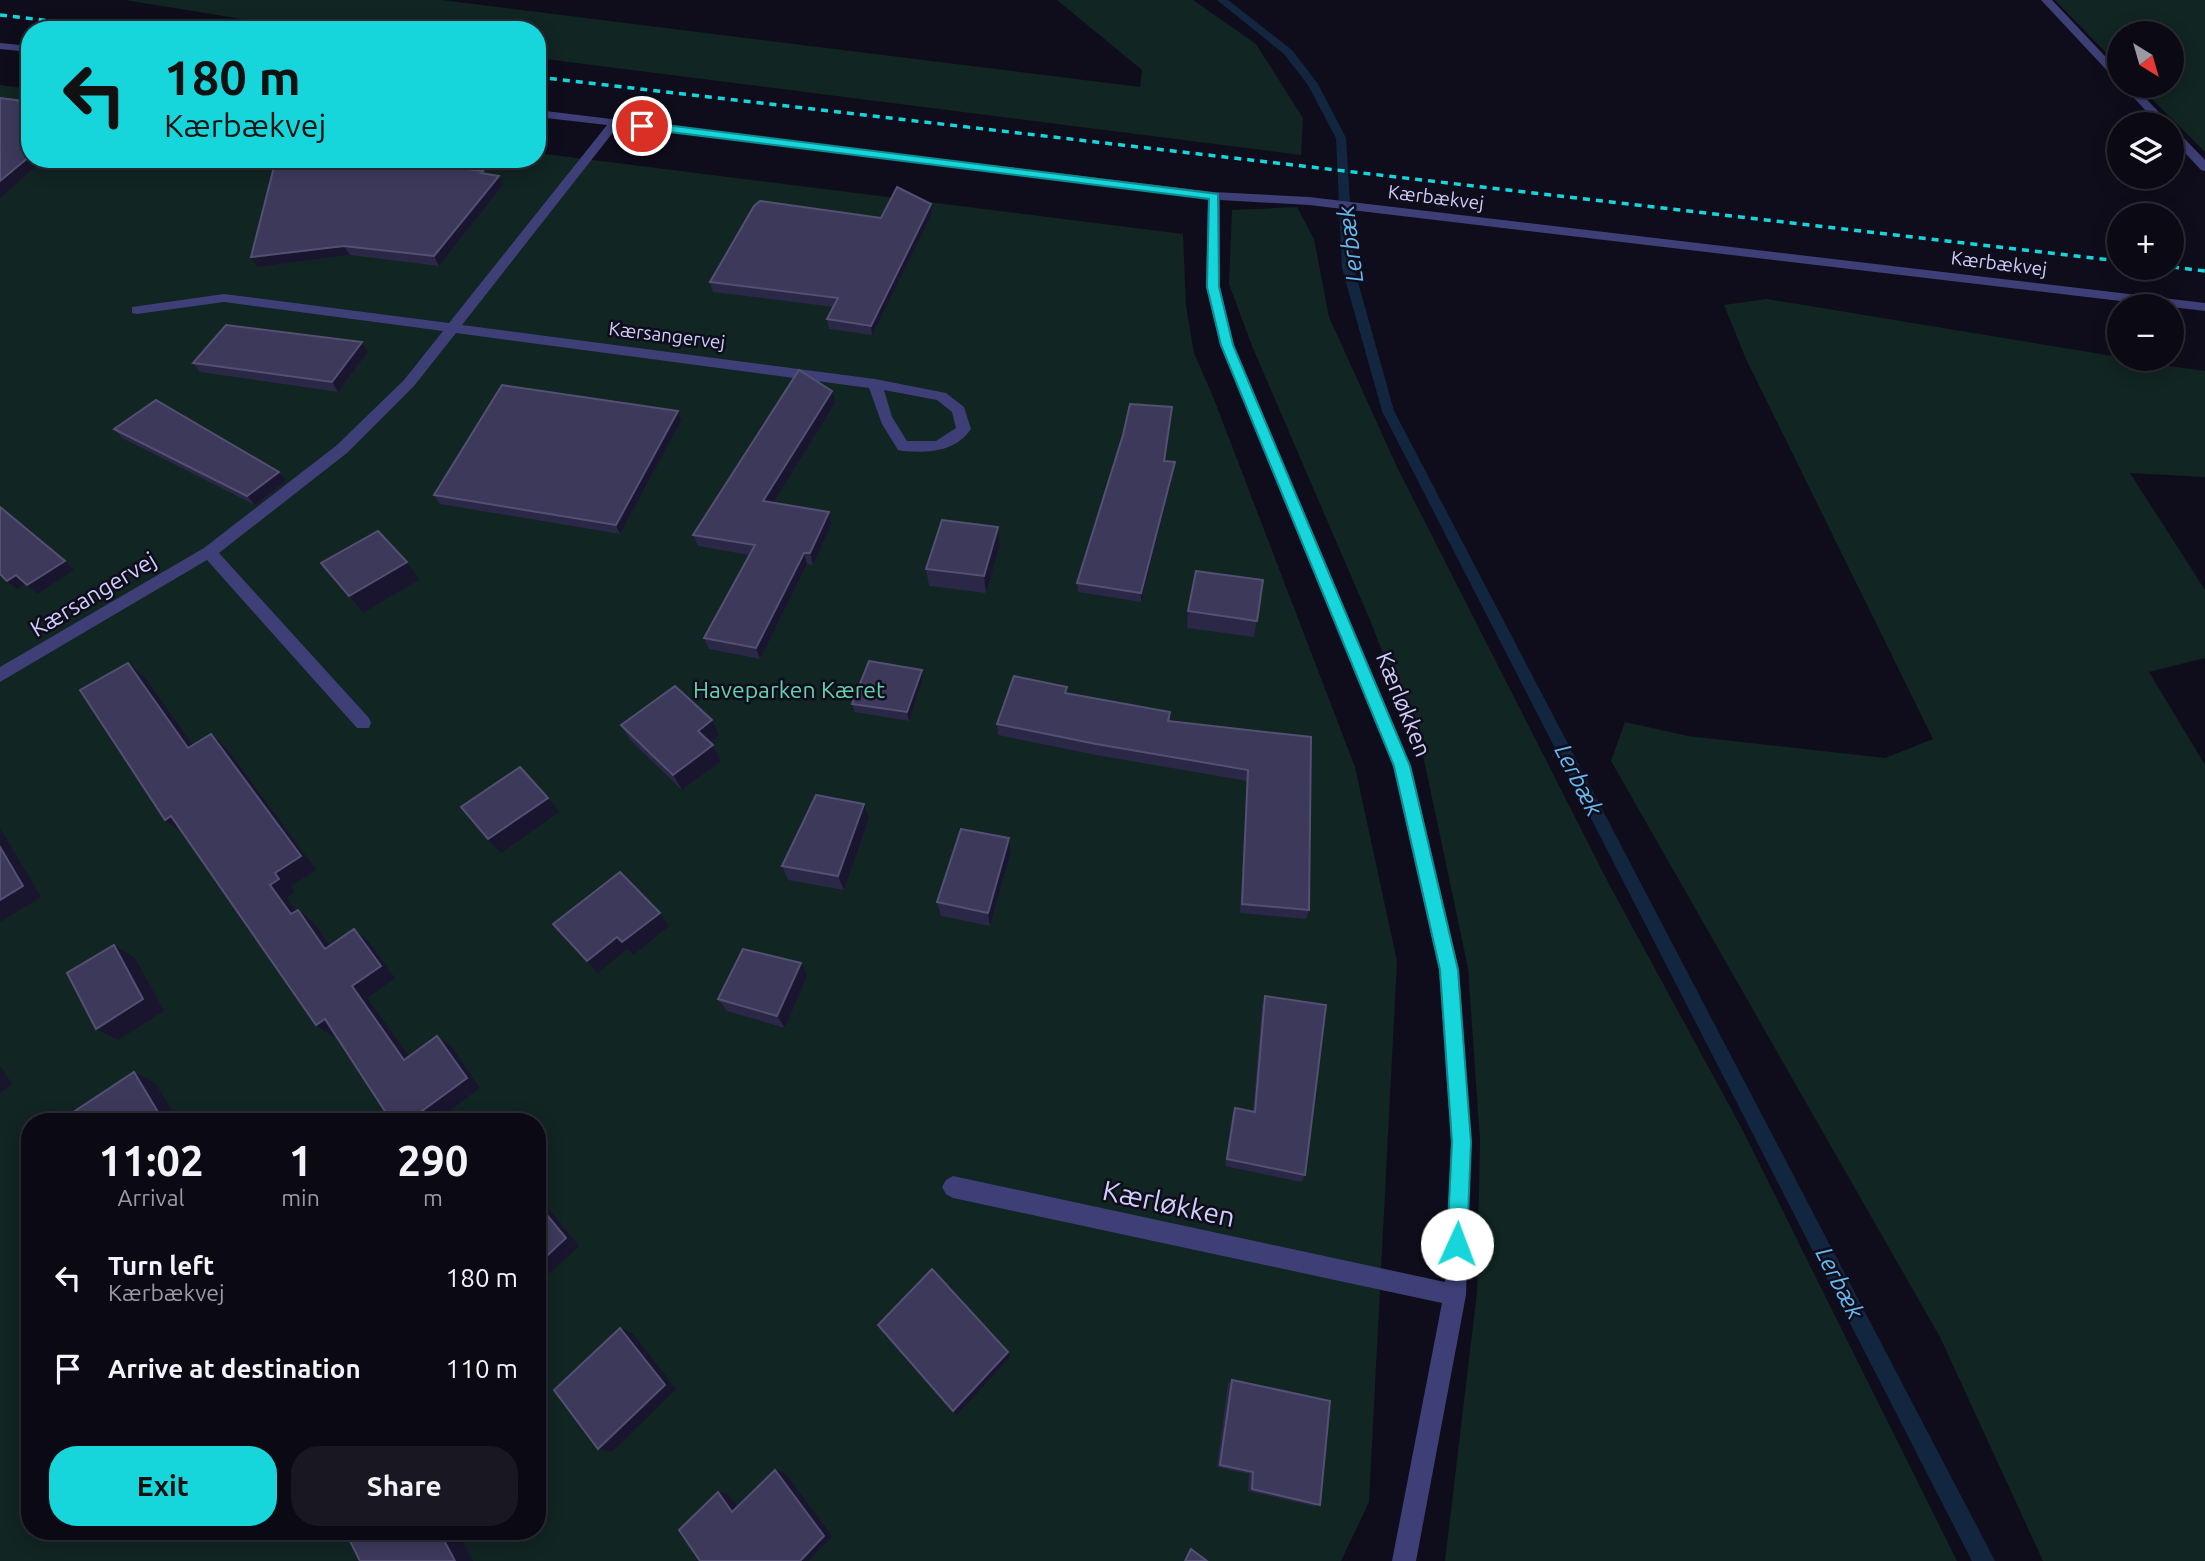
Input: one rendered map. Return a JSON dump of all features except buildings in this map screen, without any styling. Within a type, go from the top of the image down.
[{"type":"street","points":[[2046,0],[2107,64]]},
{"type":"street","points":[[0,46],[21,48]]},
{"type":"street","points":[[2139,98],[2153,112]]},
{"type":"street","name":"Kærbækvej","points":[[546,114],[1214,196],[1309,201],[2205,307]]},
{"type":"street","name":"Kærsangervej","points":[[0,675],[209,552],[342,449],[409,383],[615,122]]},
{"type":"street","points":[[2184,145],[2205,167]]},
{"type":"street","name":"Kærløkken","points":[[1214,196],[1213,287],[1227,345],[1402,766],[1449,970],[1461,1142],[1455,1295],[1404,1561]]},
{"type":"street","name":"Kærsangervej","points":[[137,310],[224,298],[875,384],[941,396],[959,410],[964,429],[948,445],[927,448],[903,446],[892,433],[881,410],[875,384]]},
{"type":"street","points":[[209,552],[363,723]]},
{"type":"street","name":"Kærløkken","points":[[953,1187],[1455,1295]]},
{"type":"green space","points":[[125,0],[442,0],[1140,87],[1142,70],[1057,0],[1193,0],[1256,44],[1303,118],[1301,155],[546,59],[546,21],[255,21]]},
{"type":"green space","points":[[2055,0],[2205,0],[2205,152],[2184,131],[2184,112],[2165,112],[2151,98],[2184,98],[2184,21],[2107,21],[2107,54]]},
{"type":"green space","name":"Haveparken Kæret","points":[[0,85],[21,88],[21,168],[546,168],[546,154],[1183,234],[1186,306],[1194,353],[1355,767],[1397,961],[1369,1502],[1341,1561],[0,1561]]},
{"type":"green space","points":[[1297,207],[1314,239],[1329,317],[1397,467],[1610,886],[1741,1127],[1957,1561],[1445,1561],[1477,1292],[1480,1140],[1468,968],[1424,760],[1370,620],[1252,346],[1229,284],[1232,210]]},
{"type":"green space","points":[[1767,299],[2107,355],[2107,371],[2184,371],[2184,368],[2205,371],[2205,477],[2130,473],[2205,590],[2205,658],[2149,672],[2205,765],[2205,1561],[2043,1561],[1940,1337],[1611,761],[1625,722],[1688,736],[1885,758],[1933,739],[1746,359],[1724,305]]},
{"type":"waterway","name":"Lerbæk","points":[[1222,0],[1288,52],[1313,84],[1341,138],[1348,268],[1388,411],[1984,1561]]},
{"type":"railway","points":[[0,15],[51,21]]},
{"type":"railway","points":[[546,78],[2107,260]]},
{"type":"railway","points":[[2184,268],[2205,271]]},
{"type":"route","points":[[642,126],[1214,196],[1213,287],[1227,345],[1402,766],[1408,791],[1449,970],[1461,1142],[1457,1244]]}]
